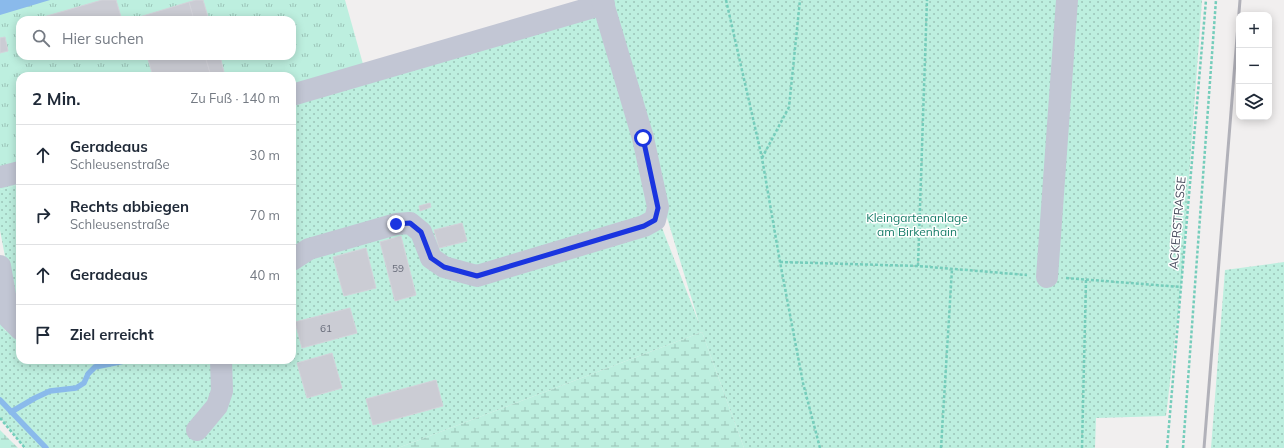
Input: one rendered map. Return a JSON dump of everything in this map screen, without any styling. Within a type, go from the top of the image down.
[{"type":"lane","points":[[1047,276],[1067,0]]},
{"type":"lane","points":[[296,94],[603,2],[643,138],[658,208],[655,220],[644,226],[485,272],[477,276],[444,267],[431,258],[421,232],[410,223],[396,224],[309,249],[296,257]]},
{"type":"lane","points":[[0,177],[16,173]]},
{"type":"lane","points":[[0,266],[9,318],[16,325]]},
{"type":"lane","points":[[197,430],[217,406],[222,391],[221,364]]},
{"type":"path","points":[[726,0],[762,158],[803,383],[820,448]]},
{"type":"path","points":[[762,158],[789,107],[800,0]]},
{"type":"path","points":[[918,266],[927,0]]},
{"type":"path","name":"ACKERSTRASSE","points":[[1167,448],[1206,0]]},
{"type":"path","points":[[1183,448],[1216,0]]},
{"type":"path","points":[[780,262],[918,266],[1181,287]]},
{"type":"path","points":[[941,448],[952,269]]},
{"type":"path","points":[[1082,448],[1086,280]]},
{"type":"path","points":[[0,418],[25,448]]},
{"type":"green space","points":[[0,0],[345,0],[363,64],[296,99],[296,72],[16,72],[16,185],[0,190]]},
{"type":"green space","name":"Kleingartenanlage am Birkenhain","points":[[602,0],[1202,0],[1181,287],[1166,416],[1096,418],[1095,448],[744,448],[702,332],[398,448],[25,448],[0,418],[0,300],[5,331],[16,321],[16,364],[296,364],[296,100]],"holes":[[[644,142],[699,323],[652,202]]]},
{"type":"green space","points":[[16,185],[16,315],[0,230],[0,190]]},
{"type":"green space","points":[[1284,262],[1284,448],[1211,448],[1225,270]]},
{"type":"green space","points":[[702,332],[744,448],[398,448]]},
{"type":"green space","points":[[0,430],[18,448],[0,448]]},
{"type":"water","points":[[0,0],[50,0],[0,15]]},
{"type":"building","points":[[102,0],[116,0],[121,16],[47,16]]},
{"type":"building","points":[[203,0],[208,16],[193,16],[189,2]]},
{"type":"building","points":[[189,2],[193,16],[143,16]]},
{"type":"building","points":[[5,37],[8,51],[0,53],[0,38]]},
{"type":"building","points":[[148,60],[206,60],[210,72],[152,72]]},
{"type":"building","points":[[206,60],[221,60],[224,72],[210,72]]},
{"type":"building","points":[[430,203],[431,207],[420,211],[419,206]]},
{"type":"building","points":[[462,223],[467,241],[439,248],[434,230]]},
{"type":"building","points":[[401,236],[416,295],[395,301],[380,242]]},
{"type":"building","points":[[366,248],[376,288],[344,296],[333,257]]},
{"type":"building","points":[[350,308],[357,333],[302,348],[296,322]]},
{"type":"building","points":[[332,353],[342,388],[307,398],[297,363]]},
{"type":"building","points":[[436,380],[443,406],[373,425],[366,399]]},
{"type":"waterway","points":[[11,412],[50,391],[76,388],[84,383],[88,374],[95,367],[110,364]]},
{"type":"waterway","points":[[0,400],[46,448]]},
{"type":"railway","points":[[1204,448],[1240,0]]},
{"type":"route","points":[[396,224],[410,223],[421,232],[431,258],[444,267],[477,276],[485,272],[644,226],[655,220],[658,208],[643,138]]}]
